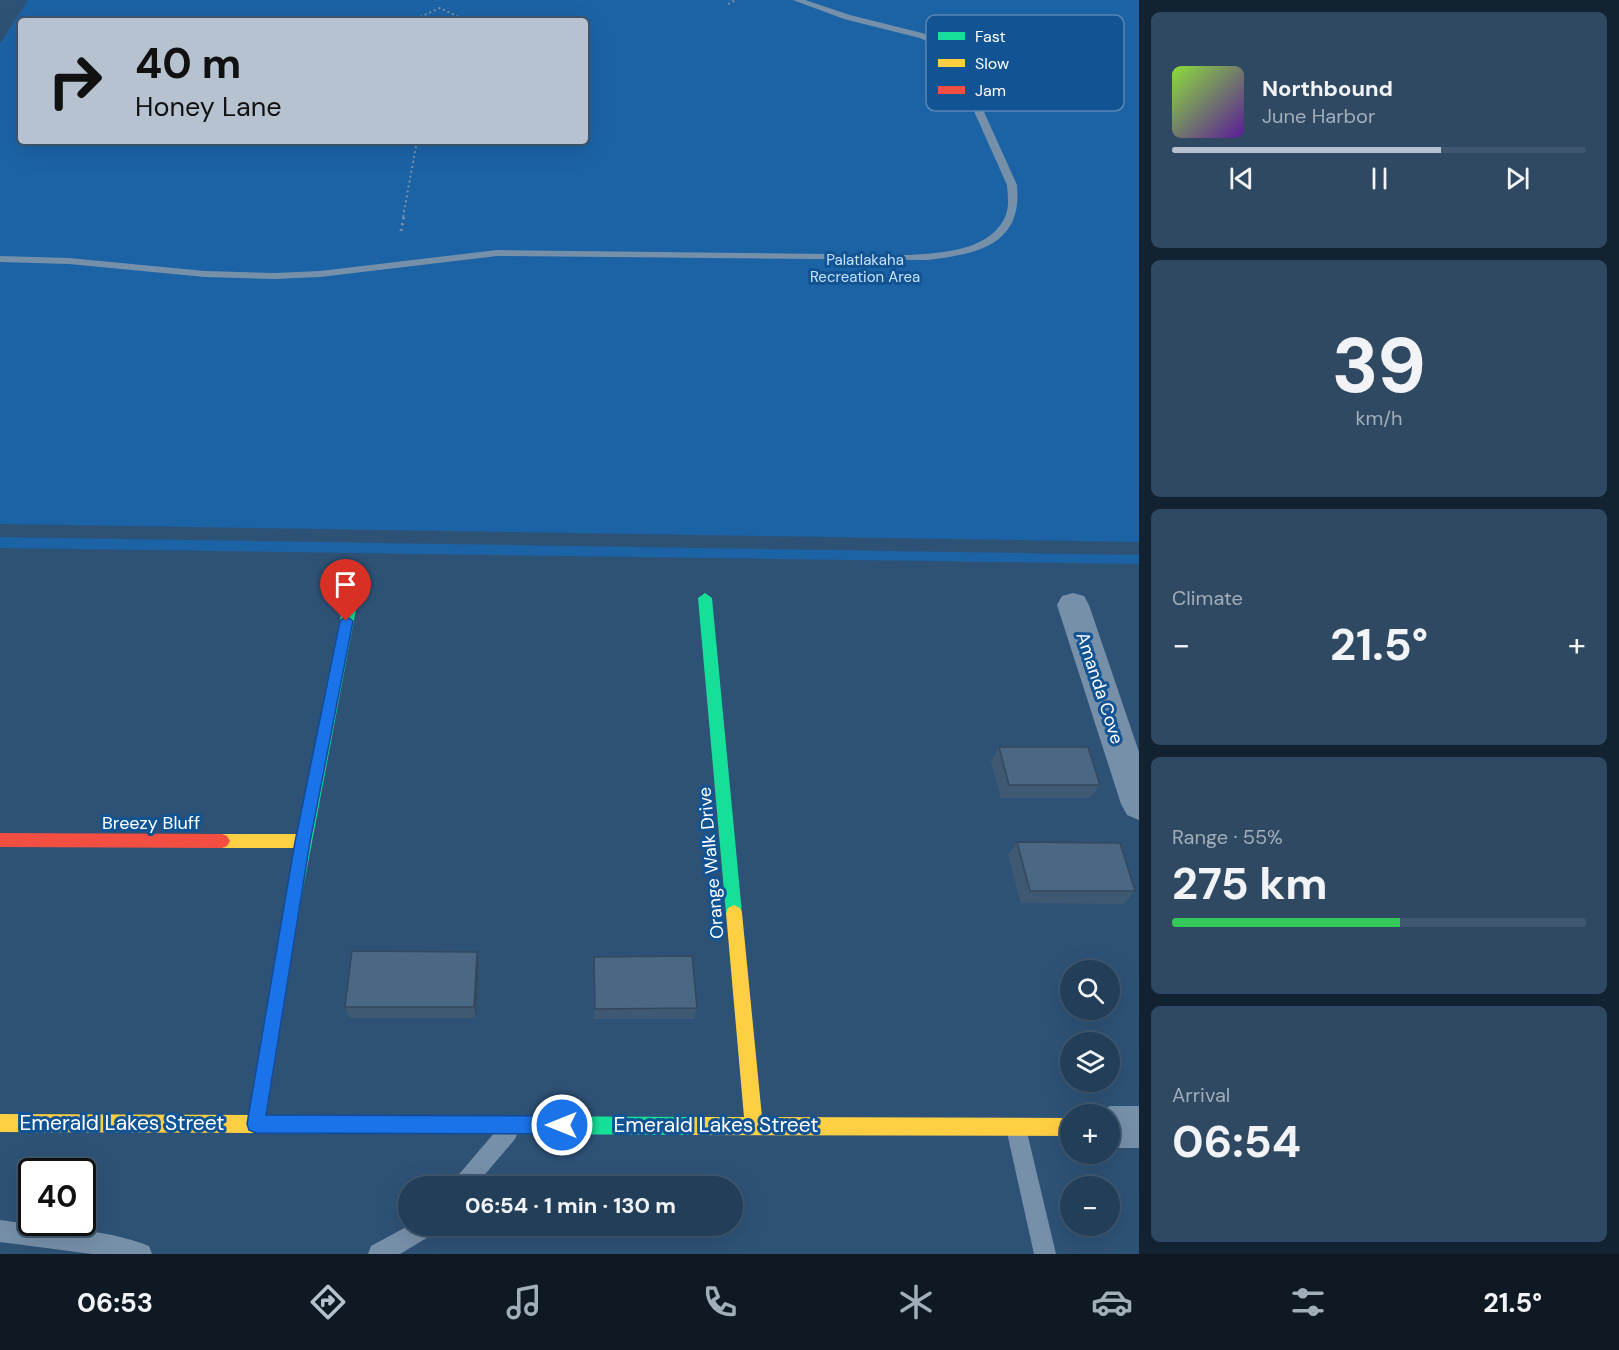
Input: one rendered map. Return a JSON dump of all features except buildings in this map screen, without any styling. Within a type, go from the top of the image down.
[{"type":"street","name":"Orange Walk Drive","points":[[705,598],[754,1125]]},
{"type":"street","points":[[256,1124],[303,842],[351,599]]},
{"type":"street","name":"Amanda Cove","points":[[1072,605],[1139,804]]},
{"type":"street","name":"Breezy Bluff","points":[[0,840],[303,842]]},
{"type":"street","name":"Emerald Lakes Street","points":[[0,1123],[1060,1127]]},
{"type":"street","points":[[1120,1127],[1139,1127]]},
{"type":"lane","points":[[797,0],[847,17],[926,38]]},
{"type":"lane","points":[[0,259],[69,261],[205,274],[275,276],[320,274],[497,253],[910,258],[965,253],[984,245],[1001,231],[1012,215],[1016,201],[1012,185],[979,111]]},
{"type":"lane","points":[[471,1176],[514,1125]]},
{"type":"lane","points":[[1015,1126],[1045,1254]]},
{"type":"lane","points":[[0,1231],[104,1245],[141,1254]]},
{"type":"lane","points":[[379,1254],[410,1236]]},
{"type":"path","points":[[728,4],[736,0]]},
{"type":"path","points":[[418,18],[440,8],[461,18]]},
{"type":"path","points":[[401,231],[416,144]]},
{"type":"green space","name":"Palatlakaha Recreation Area","points":[[28,0],[1139,0],[1139,542],[0,524],[0,44]]},
{"type":"green space","points":[[0,537],[1139,555],[1139,564],[0,548]]},
{"type":"traffic: fast","points":[[705,598],[734,913]]},
{"type":"traffic: fast","points":[[293,900],[351,599]]},
{"type":"traffic: fast","points":[[288,1124],[690,1126]]},
{"type":"traffic: slow","points":[[222,841],[303,841]]},
{"type":"traffic: slow","points":[[734,913],[754,1125]]},
{"type":"traffic: slow","points":[[0,1123],[288,1124]]},
{"type":"traffic: slow","points":[[690,1126],[1060,1127]]},
{"type":"traffic: jam","points":[[0,840],[222,841]]},
{"type":"traffic: jam","points":[[256,1124],[293,900]]},
{"type":"route","points":[[346,621],[303,842],[256,1124],[562,1125]]}]
